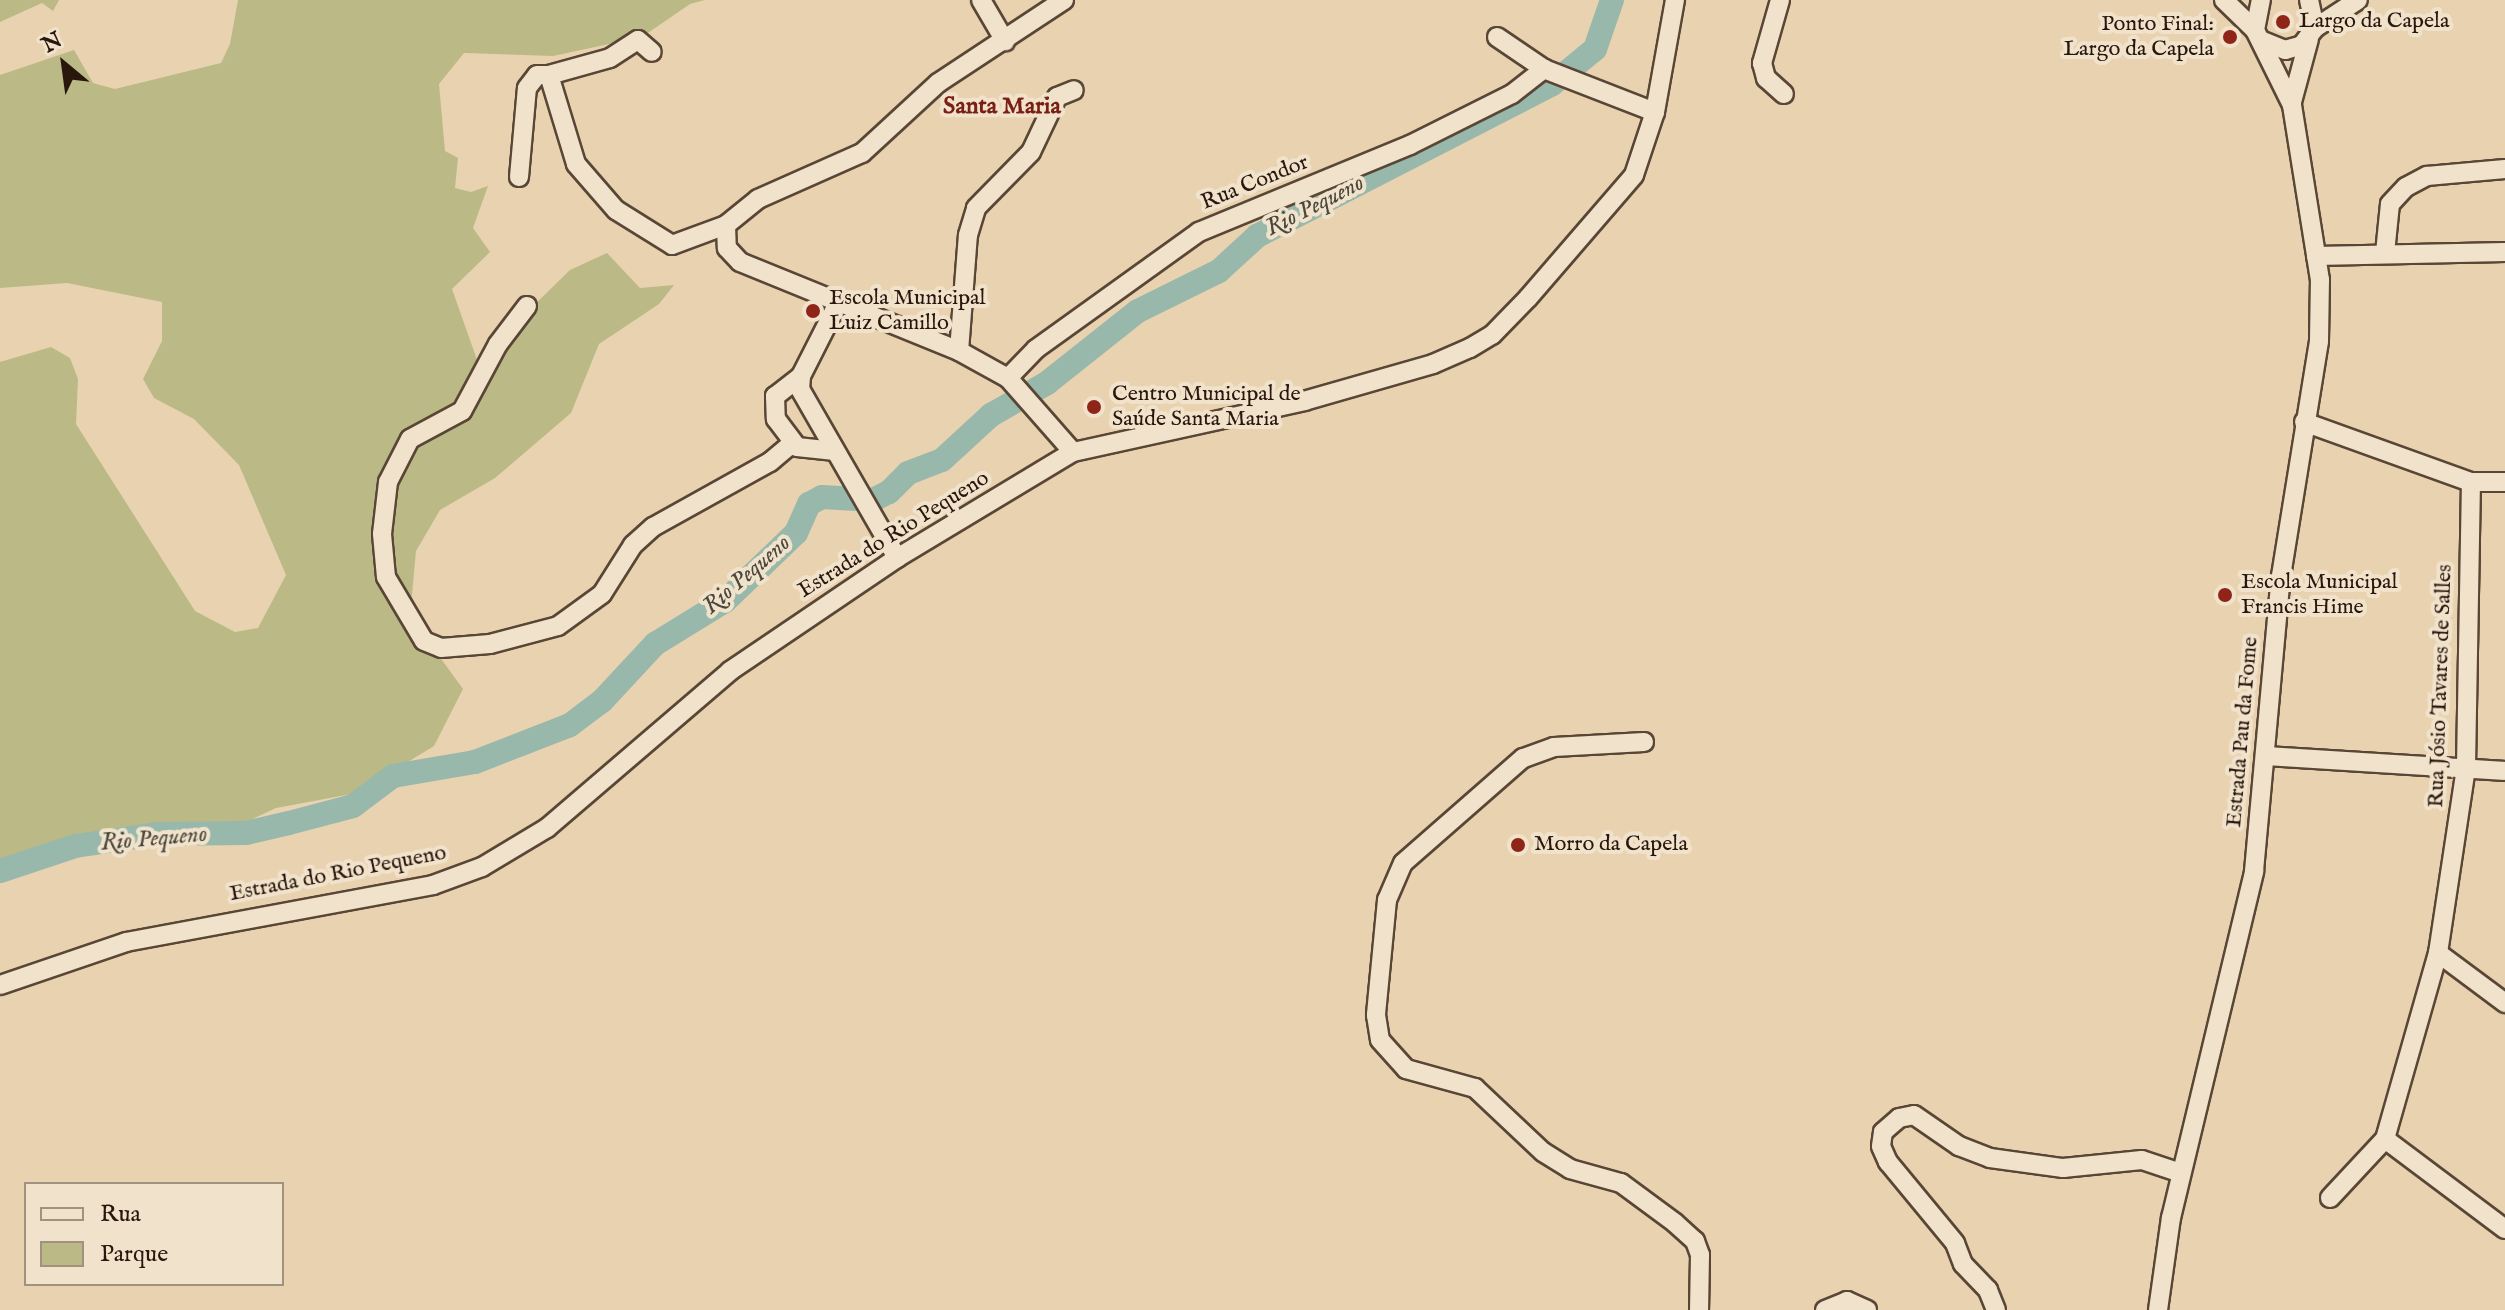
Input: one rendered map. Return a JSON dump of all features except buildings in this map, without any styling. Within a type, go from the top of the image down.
[{"type":"street","points":[[981,0],[1005,41]]},
{"type":"street","points":[[549,75],[576,164],[616,210],[672,245],[726,225],[758,199],[862,153],[938,83],[1064,0]]},
{"type":"street","name":"Estrada do Rio Pequeno","points":[[0,985],[31,970],[126,942],[433,885],[482,867],[547,828],[730,671],[897,558],[1073,452],[1304,401],[1410,371],[1470,348],[1492,335],[1605,214],[1634,175],[1655,112],[1675,0]]},
{"type":"street","points":[[1780,0],[1762,63],[1766,78],[1784,94]]},
{"type":"street","points":[[2224,0],[2258,34],[2285,50],[2358,0]]},
{"type":"street","points":[[2309,0],[2312,33]]},
{"type":"street","points":[[2257,3],[2258,34]]},
{"type":"street","name":"Estrada Pau da Fome","points":[[2292,105],[2312,33]]},
{"type":"street","name":"Estrada Pau da Fome","points":[[2158,1310],[2181,1173],[2254,871],[2267,756],[2281,576],[2319,341],[2316,256],[2292,105],[2258,34]]},
{"type":"street","points":[[1497,37],[1548,70],[1573,82],[1655,112]]},
{"type":"street","points":[[519,177],[527,88],[537,75],[549,75],[610,58],[638,40],[652,52]]},
{"type":"street","name":"Rua Condor","points":[[1012,382],[1036,349],[1199,232],[1410,145],[1512,94],[1548,70]]},
{"type":"street","points":[[959,351],[968,235],[976,208],[1031,152],[1057,97],[1074,90]]},
{"type":"street","points":[[2385,253],[2390,204],[2406,187],[2438,174],[2505,169]]},
{"type":"street","points":[[726,225],[727,248],[740,262],[959,351],[1012,382],[1073,452]]},
{"type":"street","points":[[2316,256],[2505,252]]},
{"type":"street","points":[[838,303],[801,376],[801,394],[897,558]]},
{"type":"street","points":[[527,306],[498,344],[459,416],[410,439],[388,482],[382,534],[386,577],[424,641],[441,648],[490,644],[558,626],[602,594],[633,545],[653,527],[770,462],[793,443]]},
{"type":"street","points":[[801,376],[783,386],[772,404],[793,443],[815,452],[835,451]]},
{"type":"street","points":[[2304,422],[2471,482],[2505,482]]},
{"type":"street","name":"Rua Jósio Tavares de Salles","points":[[2330,1198],[2385,1139],[2438,953],[2466,767],[2471,482]]},
{"type":"street","points":[[1644,742],[1554,747],[1523,758],[1403,863],[1387,900],[1376,1015],[1380,1040],[1406,1069],[1475,1088],[1543,1152],[1570,1169],[1621,1183],[1695,1241],[1700,1255],[1699,1310]]},
{"type":"street","points":[[2267,756],[2505,771]]},
{"type":"street","points":[[2438,953],[2505,1003]]},
{"type":"street","points":[[1996,1310],[1988,1290],[1963,1264],[1955,1243],[1888,1162],[1881,1146],[1883,1132],[1893,1122],[1914,1115],[1959,1146],[2041,1168],[2142,1160],[2181,1173]]},
{"type":"street","points":[[2385,1139],[2505,1229]]},
{"type":"street","points":[[1825,1310],[1847,1301],[1867,1310]]},
{"type":"green space","points":[[0,0],[59,0],[53,11],[42,3],[0,22]]},
{"type":"green space","points":[[238,0],[705,0],[690,4],[642,37],[553,56],[464,53],[439,84],[445,151],[458,158],[455,188],[471,192],[488,186],[473,228],[490,252],[452,289],[482,374],[529,310],[570,270],[607,253],[640,288],[674,285],[659,304],[599,344],[571,413],[495,478],[440,510],[416,551],[410,616],[463,689],[434,746],[357,793],[276,808],[208,840],[104,840],[20,862],[0,859],[0,362],[51,347],[70,358],[78,379],[76,424],[195,611],[235,632],[258,628],[286,575],[239,465],[194,419],[154,398],[143,379],[162,341],[162,302],[67,283],[0,288],[0,75],[74,50],[93,83],[115,89],[221,63],[230,44]]},
{"type":"waterway","name":"Rio Pequeno","points":[[0,871],[75,846],[156,834],[246,833],[289,823],[353,806],[393,776],[475,762],[570,725],[602,701],[655,644],[725,601],[796,533],[809,504],[822,497],[873,500],[889,492],[908,473],[942,460],[991,415],[1047,383],[1138,311],[1219,271],[1257,236],[1551,85],[1595,49],[1612,0]]},
{"type":"place","name":"Largo da Capela","points":[[2283,22]]},
{"type":"place","name":"Ponto Final: Largo da Capela","points":[[2230,37]]},
{"type":"place","name":"Escola Municipal Luiz Camillo","points":[[813,311]]},
{"type":"place","name":"Centro Municipal de Saúde Santa Maria","points":[[1094,407]]},
{"type":"place","name":"Escola Municipal Francis Hime","points":[[2225,595]]},
{"type":"place","name":"Morro da Capela","points":[[1518,845]]},
{"type":"district","name":"Santa Maria","points":[[1002,107]]}]
